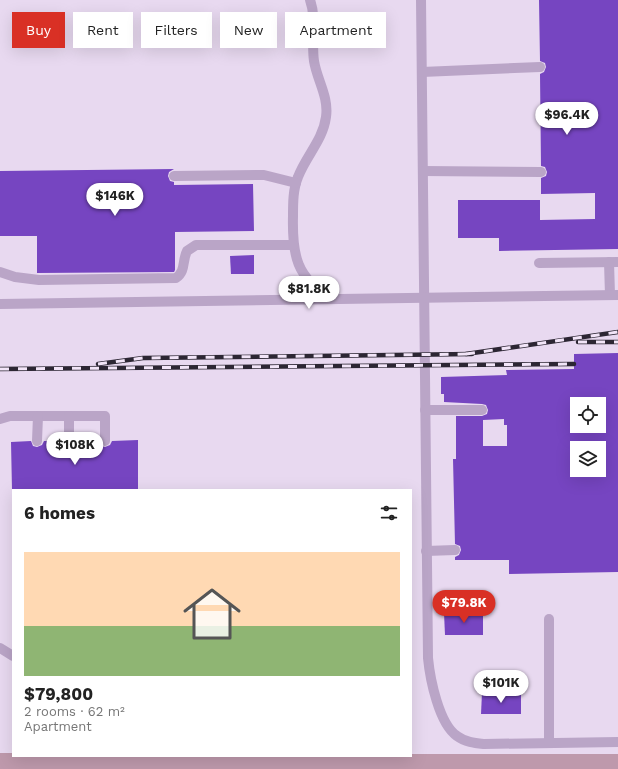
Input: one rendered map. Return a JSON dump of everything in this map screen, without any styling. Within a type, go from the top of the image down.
[{"type":"street","points":[[310,0],[314,17],[314,62],[326,98],[327,108],[321,137],[296,183],[293,210],[293,245],[299,266],[305,277],[315,288],[332,298]]},
{"type":"street","points":[[421,0],[426,550],[428,658],[430,675],[441,713],[450,729],[457,736],[471,743],[618,742]]},
{"type":"street","points":[[422,72],[540,67]]},
{"type":"street","points":[[423,171],[541,172]]},
{"type":"street","points":[[174,176],[264,175],[296,183]]},
{"type":"street","points":[[0,272],[14,278],[38,280],[176,278],[183,270],[187,251],[196,245],[293,245]]},
{"type":"street","points":[[0,304],[614,295],[614,262],[539,263]]},
{"type":"street","points":[[425,410],[482,410]]},
{"type":"street","points":[[0,419],[10,416],[105,416],[105,441]]},
{"type":"street","points":[[37,441],[38,416]]},
{"type":"street","points":[[69,416],[69,441]]},
{"type":"street","points":[[426,550],[455,550]]},
{"type":"street","points":[[549,619],[549,743]]},
{"type":"street","points":[[0,648],[12,655]]},
{"type":"shaded area","points":[[0,753],[12,753],[12,757],[412,757],[412,754],[618,754],[618,769],[0,769]]},
{"type":"building","points":[[539,0],[618,0],[618,249],[499,251],[499,238],[458,238],[458,200],[540,200],[540,220],[595,219],[595,193],[541,194],[541,178],[546,176],[547,172],[545,167],[541,166],[540,74],[544,72],[546,67],[545,63],[540,61]]},
{"type":"building","points":[[174,169],[169,172],[168,176],[170,181],[174,182],[174,185],[253,184],[254,231],[175,232],[174,272],[37,273],[37,236],[0,236],[0,171]]},
{"type":"building","points":[[254,255],[254,274],[231,274],[230,256]]},
{"type":"building","points":[[618,353],[618,572],[509,574],[509,560],[455,560],[455,557],[459,555],[461,550],[460,546],[455,544],[453,459],[456,459],[456,416],[482,416],[487,414],[488,410],[486,405],[482,404],[444,402],[444,394],[441,394],[441,377],[507,375],[506,370],[574,369],[574,354]],"holes":[[[504,419],[504,425],[507,425],[507,446],[483,446],[483,420]]]},
{"type":"building","points":[[138,440],[138,489],[12,490],[11,442],[31,441],[33,446],[37,447],[42,445],[44,441],[62,441],[65,446],[69,447],[74,445],[76,441],[98,441],[101,446],[105,447],[110,445],[112,441]]},
{"type":"building","points":[[483,612],[483,635],[445,635],[444,613]]},
{"type":"building","points":[[482,693],[521,693],[521,714],[481,714]]},
{"type":"railway","points":[[466,354],[618,332]]},
{"type":"railway","points":[[578,342],[618,342]]},
{"type":"railway","points":[[98,364],[143,358],[472,354]]},
{"type":"railway","points":[[0,369],[574,364]]}]
